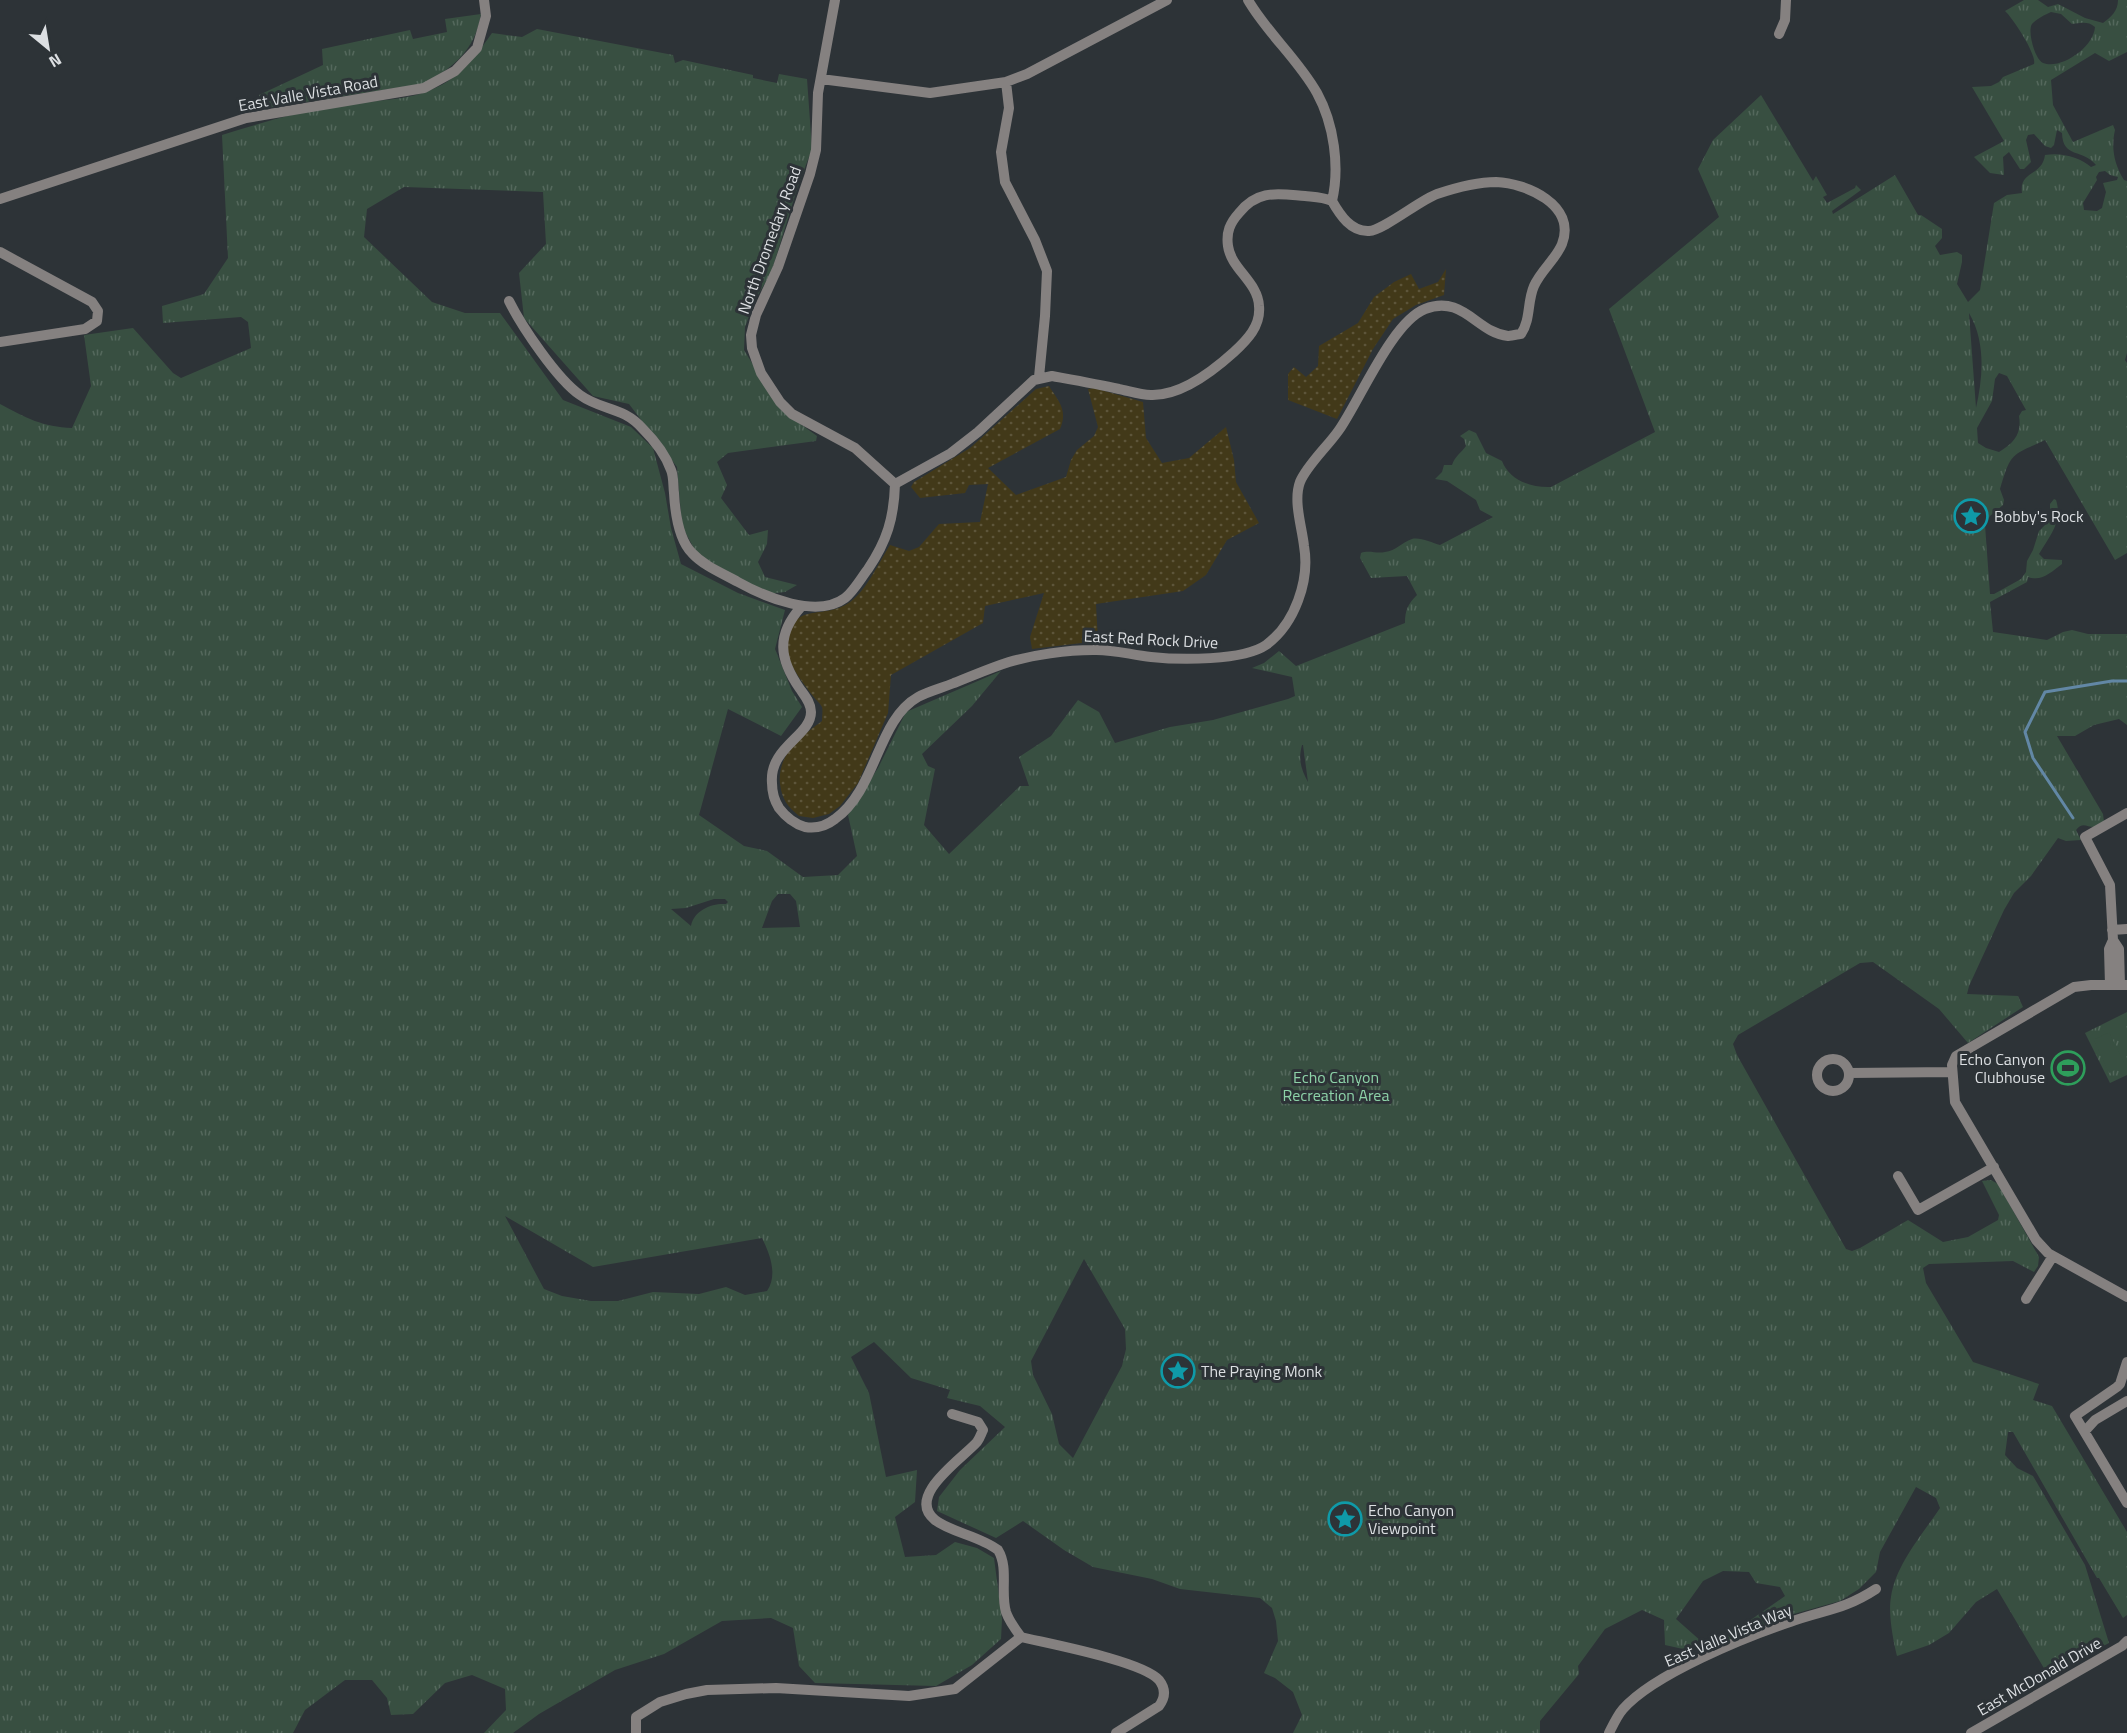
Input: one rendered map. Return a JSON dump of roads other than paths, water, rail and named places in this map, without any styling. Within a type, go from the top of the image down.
[{"type":"street","name":"East Valle Vista Road","points":[[0,199],[246,118],[424,88],[454,71],[477,48],[486,16],[484,0]]},
{"type":"street","name":"North Dromedary Road","points":[[835,0],[818,93],[816,150],[778,267],[756,315],[751,335],[752,348],[761,373],[780,402],[792,414],[855,448],[895,484]]},
{"type":"street","points":[[821,79],[930,93],[1006,81],[1027,74],[1167,0]]},
{"type":"street","points":[[509,301],[520,323],[562,378],[579,395],[629,415],[655,443],[672,471],[678,521],[690,552],[705,564],[765,596],[801,607],[829,604],[844,599],[877,555],[889,528],[895,484],[951,453],[978,432],[1022,390],[1040,377],[1052,376],[1151,395],[1172,392],[1213,372],[1251,336],[1260,307],[1256,293],[1228,248],[1228,232],[1232,221],[1248,202],[1264,196],[1286,194],[1324,197],[1332,201],[1336,183],[1332,137],[1317,93],[1248,0]]},
{"type":"street","points":[[1779,34],[1785,20],[1786,0]]},
{"type":"street","points":[[1006,81],[1009,108],[1001,152],[1005,182],[1035,240],[1047,271],[1040,377]]},
{"type":"street","name":"East Red Rock Drive","points":[[801,607],[787,626],[783,647],[784,659],[792,677],[807,699],[811,711],[808,723],[787,745],[774,764],[771,777],[774,800],[781,810],[796,824],[809,828],[821,827],[849,809],[861,792],[894,721],[903,708],[917,698],[1012,661],[1069,651],[1095,649],[1150,657],[1224,658],[1249,654],[1266,645],[1279,633],[1295,607],[1306,574],[1305,551],[1298,509],[1301,480],[1340,429],[1384,352],[1414,314],[1429,307],[1452,306],[1493,330],[1509,336],[1521,334],[1527,324],[1531,292],[1538,277],[1562,244],[1564,226],[1561,215],[1544,196],[1520,186],[1498,182],[1483,183],[1436,195],[1373,231],[1360,231],[1353,226],[1338,212],[1332,201]]},
{"type":"street","points":[[0,252],[92,302],[98,311],[97,321],[85,329],[0,342]]},
{"type":"street","points":[[2127,813],[2085,837],[2109,880],[2112,935],[2109,949],[2119,985],[2074,987],[1956,1056],[1952,1065],[1955,1101],[2036,1240],[2053,1256],[2127,1297]]},
{"type":"street","points":[[2112,935],[2127,929]]},
{"type":"street","points":[[1849,1073],[1952,1072]]},
{"type":"street","points":[[1898,1176],[1918,1210],[1994,1167]]},
{"type":"street","points":[[2026,1299],[2053,1256]]},
{"type":"street","points":[[2127,1364],[2120,1384],[2075,1416],[2127,1503]]},
{"type":"street","points":[[2085,1431],[2095,1420],[2127,1401]]},
{"type":"street","points":[[952,1414],[978,1422],[983,1430],[979,1440],[954,1462],[932,1490],[926,1506],[927,1512],[936,1522],[981,1540],[998,1550],[1004,1571],[1005,1609],[1009,1620],[1021,1637],[1137,1666],[1158,1679],[1164,1689],[1163,1700],[1159,1706],[1116,1733]]},
{"type":"street","name":"East Valle Vista Way","points":[[1609,1733],[1623,1709],[1658,1681],[1682,1668],[1766,1631],[1850,1604],[1876,1589]]},
{"type":"street","points":[[636,1733],[636,1717],[660,1702],[707,1690],[776,1688],[909,1696],[955,1689],[1021,1637]]},
{"type":"street","name":"East McDonald Drive","points":[[1971,1733],[2125,1644]]},
{"type":"water","name":"Echo Canyon Clubhouse","points":[[2069,1060],[2076,1074],[2072,1081],[2061,1083],[2060,1077],[2066,1074],[2062,1063]]},
{"type":"waterway","points":[[2073,818],[2033,758],[2025,732],[2045,692],[2112,681],[2127,681]]},
{"type":"place","name":"Bobby's Rock","points":[[1971,516]]},
{"type":"place","name":"Echo Canyon Clubhouse","points":[[2068,1068]]},
{"type":"place","name":"The Praying Monk","points":[[1178,1371]]},
{"type":"place","name":"Echo Canyon Viewpoint","points":[[1345,1519]]},
{"type":"park label","name":"Echo Canyon Recreation Area","points":[[1336,1086]]}]
